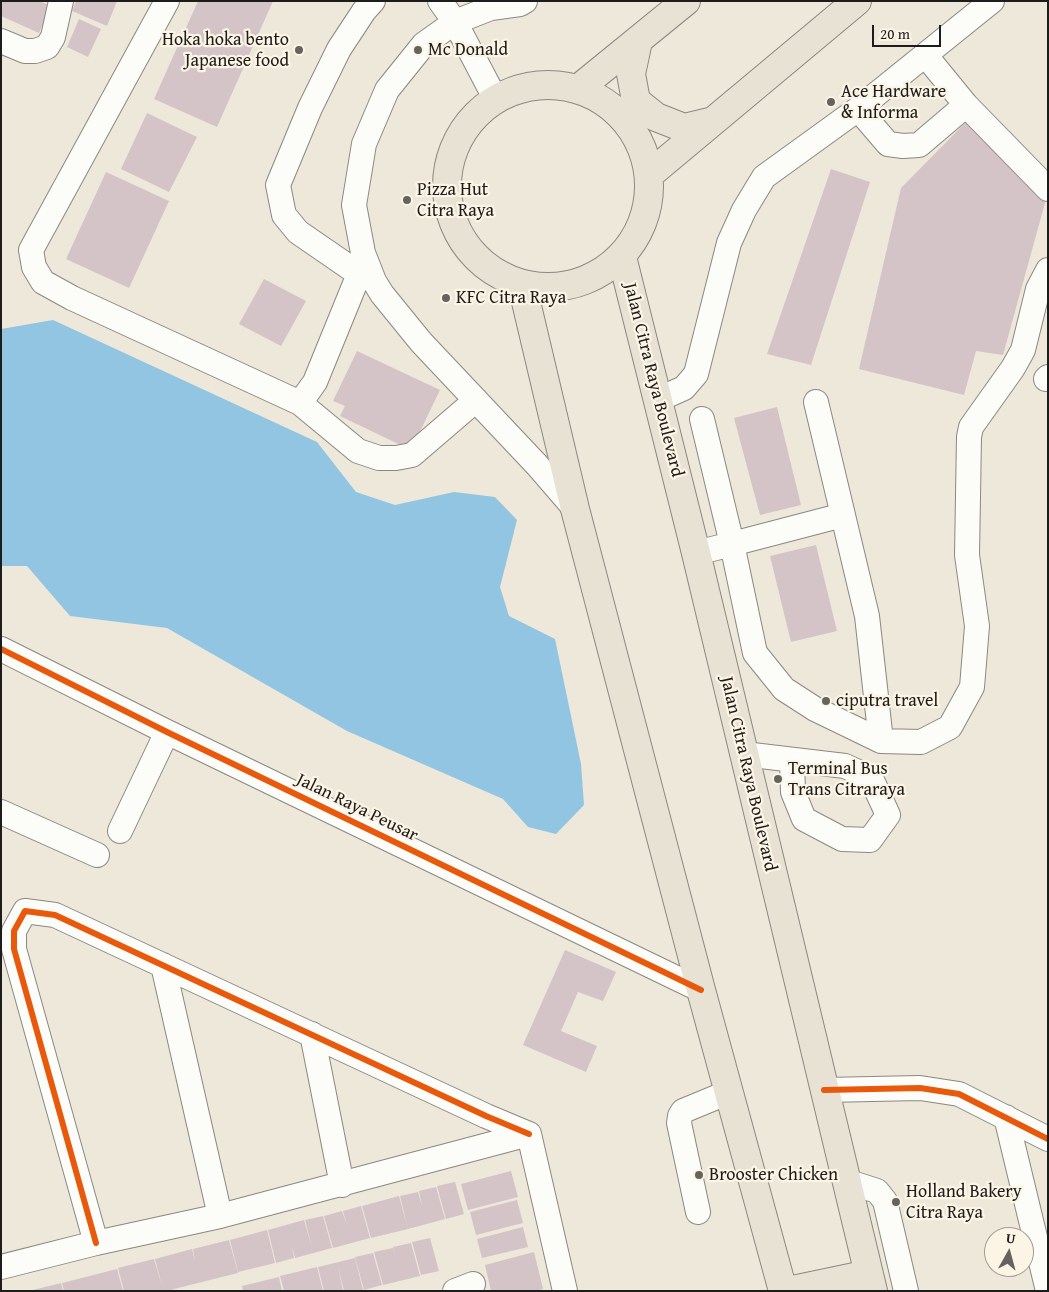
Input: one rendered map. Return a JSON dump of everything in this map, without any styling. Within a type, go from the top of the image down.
[{"type":"main road","points":[[650,174],[857,1]]},
{"type":"main road","points":[[578,89],[682,3]]},
{"type":"main road","points":[[638,40],[631,74],[636,101],[656,117],[684,128],[714,121]]},
{"type":"main road","points":[[546,84],[578,89],[604,102],[626,121],[642,145],[650,174],[649,204],[639,232],[622,257],[592,278],[558,288],[522,285],[492,272],[468,250],[452,222],[445,190],[449,158],[463,129],[485,106],[496,100],[514,90],[546,84]]},
{"type":"main road","name":"Jalan Citra Raya Boulevard","points":[[622,257],[696,553],[871,1282]]},
{"type":"main road","points":[[522,285],[575,508],[701,990],[783,1291]]},
{"type":"main road","points":[[788,1291],[871,1282]]},
{"type":"street","points":[[1,41],[25,51],[35,52],[47,47],[53,37],[61,1]]},
{"type":"street","points":[[167,1],[31,250],[34,267],[43,282],[72,298],[300,403],[358,450],[379,458],[396,458],[412,455],[476,400]]},
{"type":"street","points":[[373,1],[364,11],[339,49],[310,108],[278,185],[284,215],[298,232],[367,278],[422,342],[575,508]]},
{"type":"street","points":[[440,1],[455,22],[496,100]]},
{"type":"street","points":[[300,403],[315,382],[367,278],[354,205],[364,144],[387,90],[424,44],[455,22],[491,8],[520,4],[525,1]]},
{"type":"street","points":[[657,400],[684,388],[696,374],[729,242],[744,210],[764,177],[926,56],[992,1]]},
{"type":"street","points":[[926,56],[966,105],[1048,189]]},
{"type":"street","points":[[858,108],[888,144],[903,146],[919,145],[966,105]]},
{"type":"street","points":[[702,419],[732,544],[755,653],[784,689],[814,709],[881,741],[921,742],[950,727],[972,687],[977,626],[967,555],[969,437],[971,427],[994,396],[1023,350],[1038,289],[1048,270]]},
{"type":"street","points":[[816,402],[867,616],[881,741]]},
{"type":"street","points":[[696,553],[843,515]]},
{"type":"street","name":"Jalan Raya Peusar","points":[[1,650],[701,990]]},
{"type":"street","points":[[120,831],[167,732]]},
{"type":"street","points":[[744,754],[792,760]]},
{"type":"street","points":[[1,812],[97,855]]},
{"type":"street","points":[[96,1243],[14,949],[14,931],[25,911],[55,915],[477,1112],[529,1134]]},
{"type":"street","points":[[163,965],[220,1216]]},
{"type":"street","points":[[312,1034],[342,1185]]},
{"type":"street","points":[[824,1090],[920,1088],[959,1094],[1048,1139]]},
{"type":"street","points":[[698,1212],[679,1123],[680,1116],[683,1111],[729,1092]]},
{"type":"street","points":[[1006,1117],[1043,1257],[1048,1291]]},
{"type":"street","points":[[1,1267],[96,1243],[220,1216],[529,1134]]},
{"type":"street","points":[[529,1134],[565,1291]]},
{"type":"street","points":[[846,1182],[877,1190],[885,1201],[906,1291]]},
{"type":"water","points":[[53,320],[317,442],[356,492],[395,505],[454,492],[495,497],[517,520],[500,587],[509,616],[555,639],[581,764],[584,805],[556,834],[528,827],[503,799],[347,731],[167,628],[70,616],[27,566],[1,566],[1,329]]},
{"type":"building","points":[[1,1],[39,1],[51,6],[39,33],[1,16]]},
{"type":"building","points":[[76,1],[117,1],[107,26],[72,11]]},
{"type":"building","points":[[198,1],[273,1],[217,127],[154,99]]},
{"type":"building","points":[[79,19],[101,29],[88,57],[67,47]]},
{"type":"building","points":[[147,113],[197,137],[169,192],[121,169]]},
{"type":"building","points":[[971,117],[1048,192],[1003,355],[976,351],[964,395],[859,369],[901,188]]},
{"type":"building","points":[[831,169],[870,182],[811,365],[767,354]]},
{"type":"building","points":[[106,172],[169,201],[129,288],[66,259]]},
{"type":"building","points":[[264,279],[306,301],[281,346],[239,324]]},
{"type":"building","points":[[357,351],[440,390],[411,450],[340,416],[345,406],[333,401]]},
{"type":"building","points":[[777,407],[801,505],[760,515],[734,418]]},
{"type":"building","points":[[816,545],[837,631],[791,642],[770,556]]},
{"type":"building","points":[[565,950],[616,972],[603,1001],[578,992],[561,1031],[597,1046],[586,1072],[523,1045]]},
{"type":"building","points":[[511,1171],[518,1197],[468,1210],[461,1184]]},
{"type":"building","points":[[455,1182],[464,1214],[446,1219],[437,1186]]},
{"type":"building","points":[[436,1187],[445,1219],[408,1229],[400,1196],[418,1192],[422,1206],[419,1191]]},
{"type":"building","points":[[399,1196],[408,1229],[371,1238],[362,1206]]},
{"type":"building","points":[[517,1200],[523,1223],[476,1235],[470,1212]]},
{"type":"building","points":[[361,1206],[370,1238],[333,1248],[324,1216],[342,1211],[347,1225],[343,1211]]},
{"type":"building","points":[[323,1216],[332,1248],[295,1258],[292,1246],[294,1258],[276,1263],[268,1230],[304,1220],[312,1248],[305,1220]]},
{"type":"building","points":[[523,1227],[528,1247],[482,1258],[477,1239]]},
{"type":"building","points":[[267,1230],[275,1263],[238,1272],[230,1240]]},
{"type":"building","points":[[430,1238],[439,1271],[421,1275],[412,1242]]},
{"type":"building","points":[[229,1240],[238,1273],[167,1291],[124,1291],[118,1268],[154,1259],[162,1286],[155,1259],[192,1249],[195,1261],[193,1249]]},
{"type":"building","points":[[411,1243],[420,1276],[383,1285],[374,1252],[393,1248],[396,1259],[393,1247]]},
{"type":"building","points":[[534,1252],[543,1289],[537,1291],[491,1291],[485,1265]]},
{"type":"building","points":[[373,1253],[382,1285],[364,1290],[355,1257]]},
{"type":"building","points":[[355,1258],[363,1290],[344,1291],[338,1267],[343,1291],[324,1291],[318,1267]]},
{"type":"building","points":[[317,1267],[323,1291],[284,1291],[280,1276]]},
{"type":"building","points":[[117,1269],[123,1291],[64,1291],[62,1283]]},
{"type":"building","points":[[279,1277],[282,1291],[243,1291],[242,1286]]},
{"type":"building","points":[[61,1283],[63,1291],[33,1291],[33,1290]]},
{"type":"cycle path","points":[[1,649],[167,732],[701,990]]},
{"type":"cycle path","points":[[96,1243],[14,949],[14,931],[25,911],[55,915],[486,1116],[529,1134]]},
{"type":"cycle path","points":[[824,1090],[920,1088],[959,1094],[1048,1139]]},
{"type":"place","name":"Hoka hoka bento Japanese food","points":[[299,50]]},
{"type":"place","name":"Mc Donald","points":[[418,50]]},
{"type":"place","name":"Ace Hardware & Informa","points":[[831,102]]},
{"type":"place","name":"Pizza Hut Citra Raya","points":[[407,200]]},
{"type":"place","name":"KFC Citra Raya","points":[[446,298]]},
{"type":"place","name":"ciputra travel","points":[[826,701]]},
{"type":"place","name":"Terminal Bus Trans Citraraya","points":[[778,779]]},
{"type":"place","name":"Brooster Chicken","points":[[699,1175]]},
{"type":"place","name":"Holland Bakery Citra Raya","points":[[896,1202]]}]
